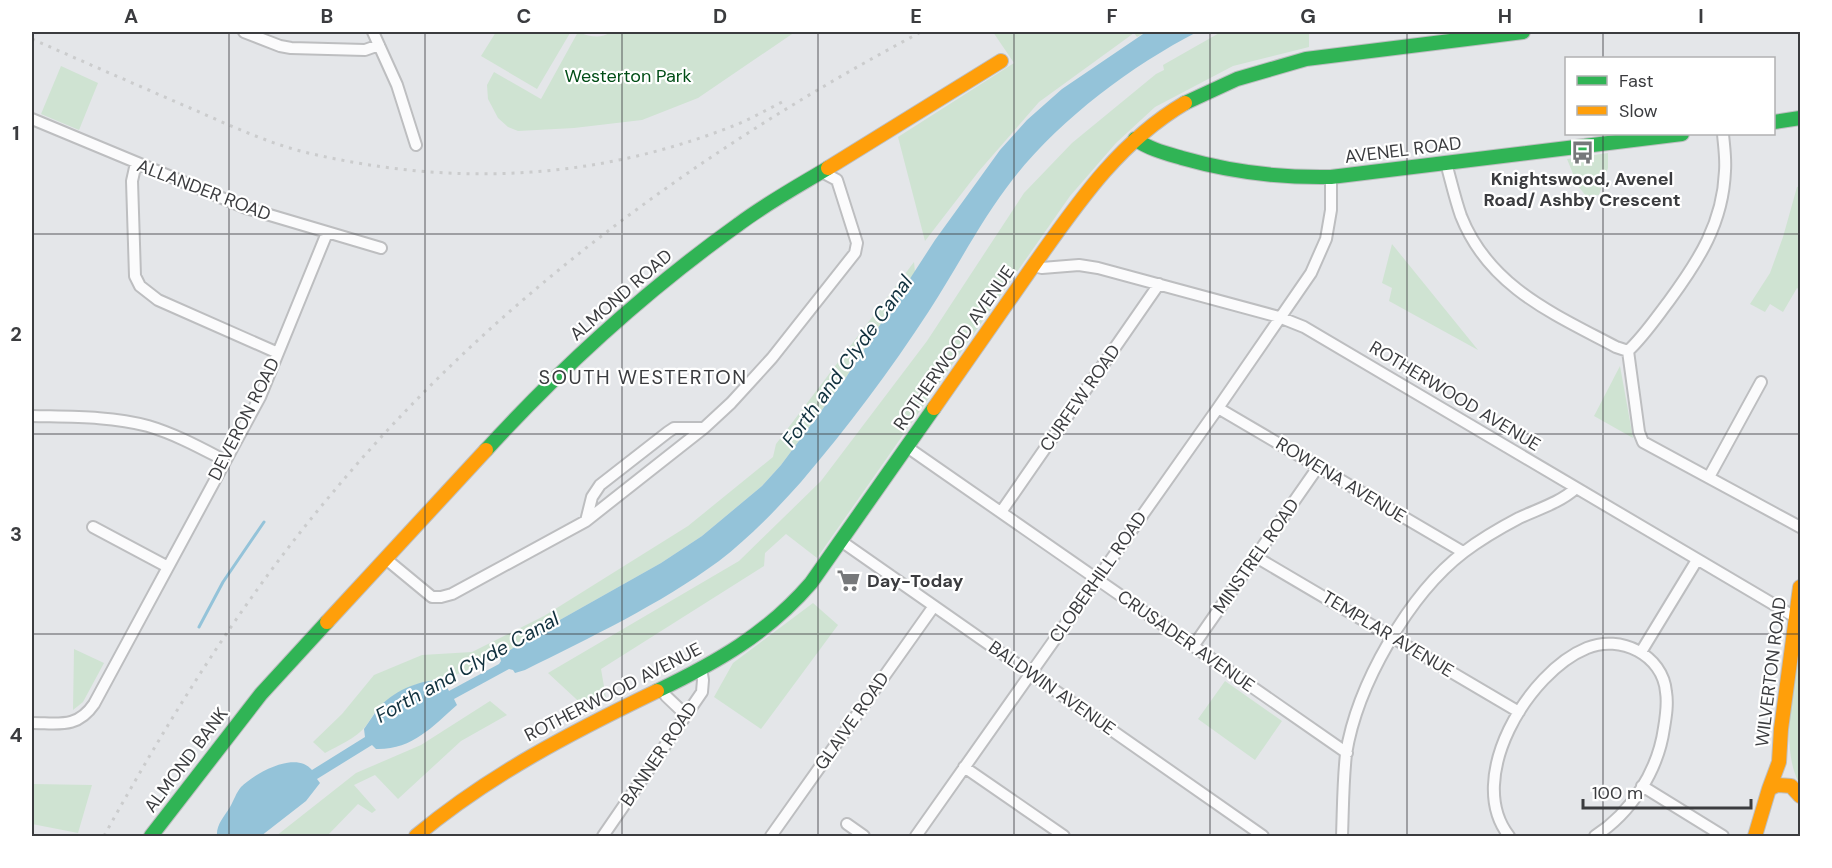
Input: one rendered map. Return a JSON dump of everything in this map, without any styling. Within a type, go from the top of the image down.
[{"type":"street","points":[[373,32],[397,85],[416,145]]},
{"type":"street","points":[[1033,266],[1085,193],[1135,139],[1177,108],[1211,89],[1274,66],[1306,59],[1523,32]]},
{"type":"street","points":[[249,33],[280,46],[303,49],[365,50],[379,45]]},
{"type":"street","name":"ALMOND ROAD","points":[[250,706],[464,473],[550,384],[653,291],[726,233],[1001,61]]},
{"type":"street","points":[[1775,122],[1800,118]]},
{"type":"street","name":"ALLANDER ROAD","points":[[32,119],[246,208],[381,249]]},
{"type":"street","name":"AVENEL ROAD","points":[[1135,139],[1140,144],[1154,150],[1235,172],[1276,178],[1331,177],[1674,135]]},
{"type":"street","points":[[1628,351],[1642,338],[1706,248],[1722,196],[1725,170],[1723,135]]},
{"type":"street","points":[[1446,163],[1462,218],[1499,274],[1530,300],[1628,351]]},
{"type":"street","points":[[136,164],[132,181],[135,276],[140,286],[158,300],[278,353]]},
{"type":"street","points":[[386,559],[432,597],[452,594],[586,520],[704,428],[726,408],[772,358],[855,253],[857,243],[840,186],[833,176],[822,172]]},
{"type":"street","name":"CLOBERHILL ROAD","points":[[916,837],[1311,273],[1326,239],[1331,210],[1331,177]]},
{"type":"street","name":"DEVERON ROAD","points":[[32,723],[78,721],[87,714],[102,692],[260,396],[327,233]]},
{"type":"street","name":"ROTHERWOOD AVENUE","points":[[416,837],[463,798],[505,769],[745,644],[786,612],[801,596],[841,541],[1033,266],[1042,268],[1079,265],[1279,317],[1304,327],[1795,617]]},
{"type":"street","name":"CURFEW ROAD","points":[[1001,513],[1159,284]]},
{"type":"street","points":[[1628,351],[1639,432],[1643,442],[1800,527]]},
{"type":"street","points":[[1708,477],[1761,382]]},
{"type":"street","name":"ROWENA AVENUE","points":[[1218,408],[1463,552]]},
{"type":"street","points":[[32,416],[95,417],[148,426],[175,436],[224,460]]},
{"type":"street","points":[[586,520],[596,490],[662,437],[674,428],[704,428]]},
{"type":"street","name":"CRUSADER AVENUE","points":[[907,447],[1347,753]]},
{"type":"street","name":"MINSTREL ROAD","points":[[1194,645],[1318,467]]},
{"type":"street","points":[[1342,837],[1347,753],[1365,690],[1392,636],[1419,598],[1463,552],[1519,518],[1563,498],[1575,489]]},
{"type":"street","points":[[93,527],[168,567]]},
{"type":"street","name":"BALDWIN AVENUE","points":[[841,541],[1263,837]]},
{"type":"street","name":"TEMPLAR AVENUE","points":[[1256,556],[1519,712]]},
{"type":"street","points":[[1641,652],[1697,560]]},
{"type":"street","name":"WILVERTON ROAD","points":[[1755,837],[1779,762],[1800,587]]},
{"type":"street","name":"GLAIVE ROAD","points":[[771,837],[934,606]]},
{"type":"street","points":[[1509,837],[1498,820],[1494,786],[1500,754],[1519,712],[1538,687],[1557,668],[1588,648],[1618,644],[1641,652],[1657,668],[1664,680],[1667,709],[1658,755],[1642,786],[1628,806],[1595,837]]},
{"type":"street","name":"BANNER ROAD","points":[[603,837],[702,692],[701,668]]},
{"type":"street","points":[[666,696],[686,715]]},
{"type":"street","name":"ALMOND BANK","points":[[151,837],[250,706]]},
{"type":"street","name":"WILVERTON ROAD","points":[[1779,762],[1796,791]]},
{"type":"street","points":[[964,767],[1064,837]]},
{"type":"street","points":[[1769,789],[1777,785],[1796,791]]},
{"type":"street","points":[[1642,786],[1723,837]]},
{"type":"street","points":[[847,824],[864,837]]},
{"type":"green space","points":[[496,32],[570,33],[537,89],[481,56]]},
{"type":"green space","name":"Westerton Park","points":[[578,32],[599,37],[610,32],[795,32],[698,98],[642,120],[574,128],[518,131],[508,127],[498,118],[488,99],[487,85],[494,72],[541,99]]},
{"type":"green space","points":[[993,32],[1146,32],[1137,37],[1134,33],[1039,102],[979,171],[925,241],[898,137],[1014,63]]},
{"type":"green space","points":[[1221,32],[1309,32],[1309,47],[1233,66],[1155,107],[1116,143],[1070,196],[817,558],[786,534],[765,553],[764,566],[601,669],[606,698],[588,710],[548,673],[739,561],[821,481],[927,341],[1024,193],[1072,143],[1156,74],[1164,70],[1163,65]]},
{"type":"green space","points":[[61,66],[98,83],[79,130],[41,114]]},
{"type":"green space","points":[[1608,153],[1608,168],[1599,195],[1586,196],[1578,186],[1567,159]]},
{"type":"green space","points":[[1800,186],[1800,290],[1797,288],[1783,312],[1770,304],[1765,312],[1750,304],[1770,273],[1797,187]]},
{"type":"green space","points":[[1392,244],[1478,350],[1389,301],[1392,288],[1382,283]]},
{"type":"green space","points":[[914,262],[915,272],[845,379],[781,465],[762,486],[702,536],[661,563],[526,639],[500,657],[443,680],[417,684],[400,692],[377,710],[361,731],[335,748],[325,753],[313,742],[342,714],[374,675],[422,655],[472,652],[544,616],[688,526],[773,457],[776,444]]},
{"type":"green space","points":[[1620,366],[1633,438],[1594,416]]},
{"type":"green space","points":[[813,603],[838,625],[761,729],[714,697],[733,663]]},
{"type":"green space","points":[[1800,643],[1800,785],[1790,753],[1789,735]]},
{"type":"green space","points":[[74,649],[104,663],[83,702],[73,710]]},
{"type":"green space","points":[[1225,681],[1282,721],[1255,760],[1198,719]]},
{"type":"green space","points":[[490,701],[507,715],[461,741],[398,799],[375,775],[354,785],[376,810],[372,813],[358,804],[327,836],[276,836],[356,773],[421,745]]},
{"type":"green space","points":[[32,784],[92,785],[78,833],[32,824]]},
{"type":"water","points":[[1146,32],[1197,32],[1147,61],[1098,96],[1031,157],[990,211],[929,311],[868,399],[801,482],[741,543],[696,577],[624,620],[525,670],[515,673],[509,669],[454,699],[457,705],[421,736],[400,746],[376,749],[372,745],[317,779],[320,783],[306,801],[261,836],[217,836],[219,825],[239,789],[247,781],[265,770],[286,763],[305,764],[312,770],[365,737],[364,729],[376,711],[391,697],[408,687],[443,680],[449,691],[499,664],[500,657],[526,639],[661,563],[702,536],[762,486],[781,465],[845,379],[935,240],[1000,150],[1027,120],[1062,89]]},
{"type":"waterway","points":[[199,627],[223,582],[264,522]]},
{"type":"railway","points":[[104,836],[210,658],[301,531],[396,421],[462,355],[532,292],[605,233],[681,178],[759,126],[839,77],[921,32]]},
{"type":"railway","points":[[32,39],[275,143],[304,152],[359,163],[413,170],[467,174],[521,173],[574,168],[627,158],[680,144],[733,126],[786,100]]},
{"type":"traffic: fast","points":[[1185,103],[1237,79],[1306,59],[1523,32]]},
{"type":"traffic: fast","points":[[1775,122],[1800,118]]},
{"type":"traffic: fast","points":[[1135,139],[1163,152],[1219,167],[1274,175],[1331,177],[1674,135]]},
{"type":"traffic: fast","points":[[486,450],[575,359],[639,302],[750,216],[828,168]]},
{"type":"traffic: fast","points":[[657,691],[740,645],[759,632],[794,601],[811,583],[934,408]]},
{"type":"traffic: fast","points":[[151,836],[261,694],[327,622]]},
{"type":"traffic: slow","points":[[828,168],[1001,61]]},
{"type":"traffic: slow","points":[[934,408],[1064,223],[1099,178],[1138,137],[1185,103]]},
{"type":"traffic: slow","points":[[327,622],[486,450]]},
{"type":"traffic: slow","points":[[1769,789],[1779,762],[1781,729],[1800,587]]},
{"type":"traffic: slow","points":[[416,836],[472,793],[502,774],[594,722],[657,691]]},
{"type":"traffic: slow","points":[[1755,836],[1769,789],[1777,785],[1791,786],[1800,796]]},
{"type":"place","name":"Knightswood, Avenel Road/ Ashby Crescent","points":[[1582,153]]},
{"type":"place","name":"Day-Today","points":[[849,581]]},
{"type":"district","name":"SOUTH WESTERTON","points":[[643,377]]},
{"type":"water label","name":"Forth and Clyde Canal","points":[[847,361]]},
{"type":"water label","name":"Forth and Clyde Canal","points":[[467,667]]}]
